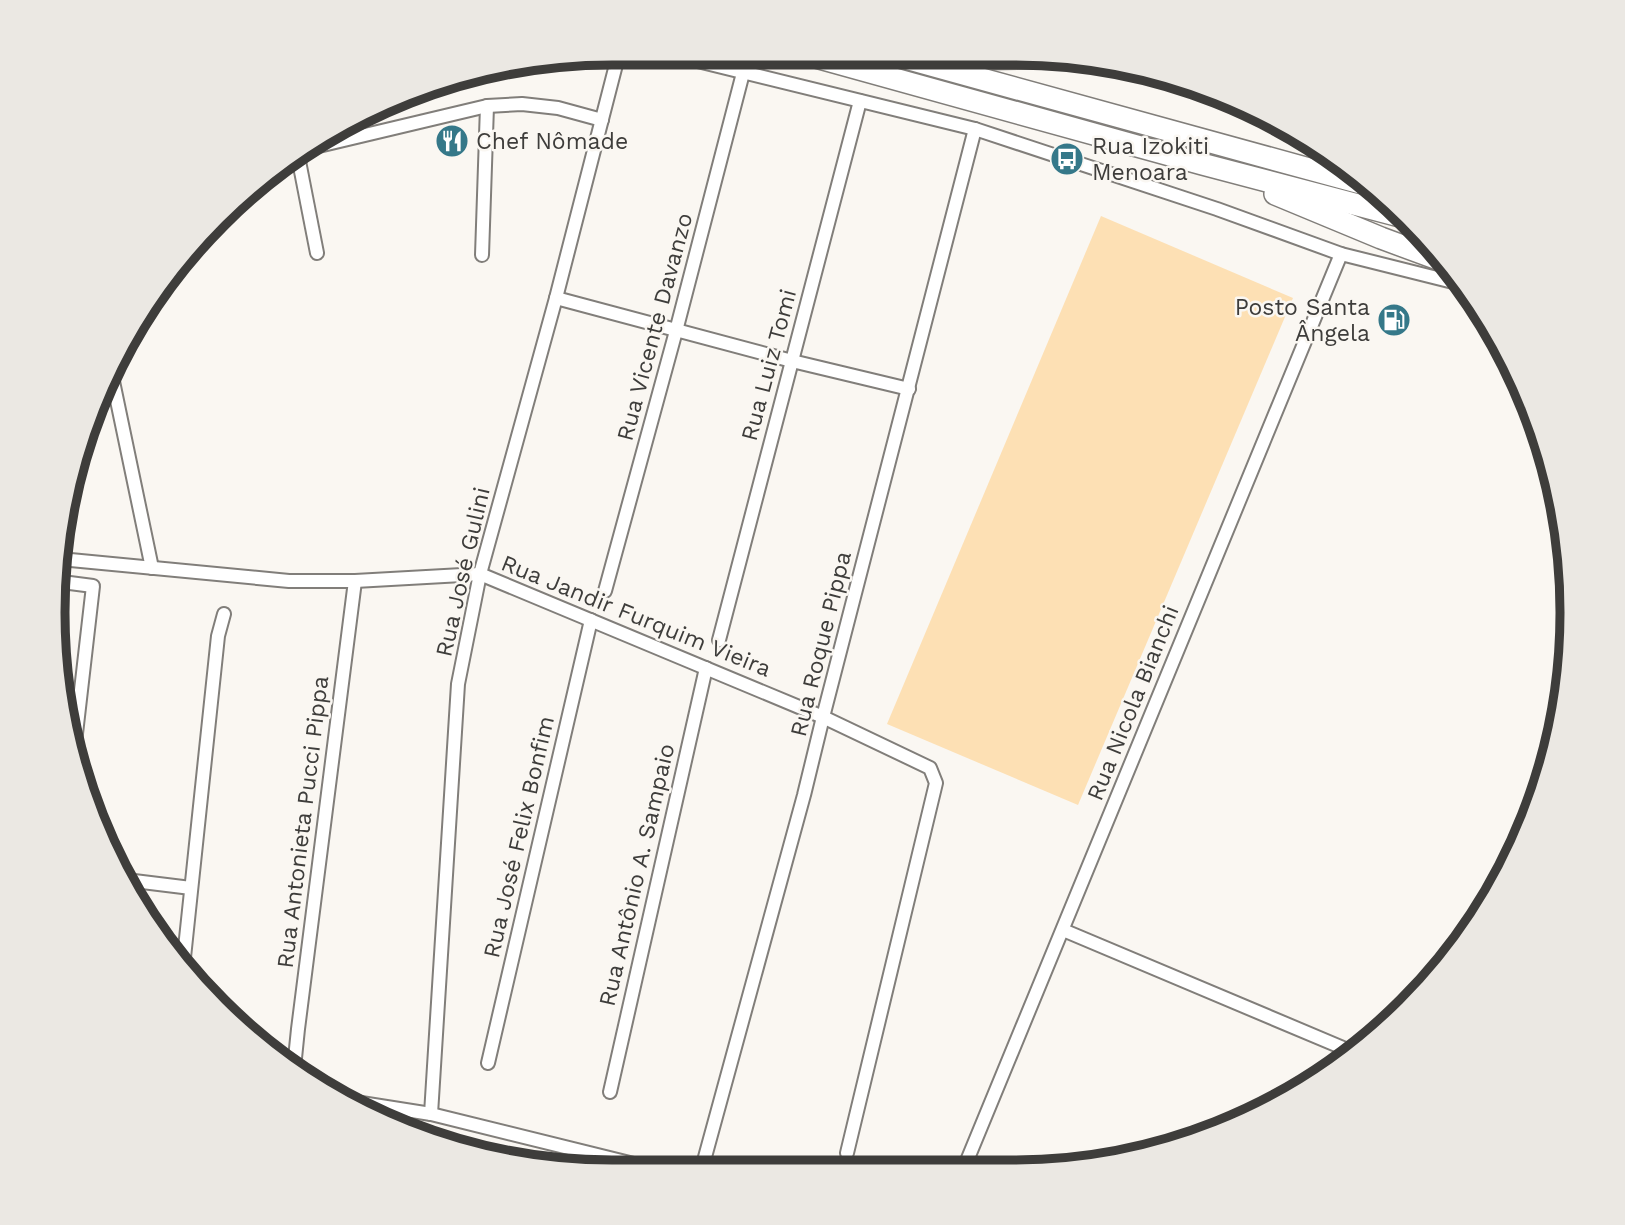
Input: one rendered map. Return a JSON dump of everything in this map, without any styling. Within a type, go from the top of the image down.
[{"type":"highway","points":[[844,65],[1387,213]]},
{"type":"highway","points":[[931,65],[1348,180]]},
{"type":"highway","points":[[1202,164],[1427,255]]},
{"type":"street","name":"Rua José Gulini","points":[[430,1114],[458,684],[480,575],[617,65]]},
{"type":"street","points":[[711,65],[975,129],[1217,209],[1341,254],[1448,281]]},
{"type":"street","name":"Rua Vicente Davanzo","points":[[605,591],[743,73]]},
{"type":"street","name":"Rua Luiz Tomi","points":[[719,640],[860,101]]},
{"type":"street","points":[[331,143],[487,106],[534,105],[558,108],[602,120]]},
{"type":"street","points":[[482,255],[487,106]]},
{"type":"street","name":"Rua Roque Pippa","points":[[704,1160],[804,795],[822,716],[975,129]]},
{"type":"street","points":[[299,163],[317,253]]},
{"type":"street","name":"Rua Nicola Bianchi","points":[[967,1160],[1341,254]]},
{"type":"street","points":[[556,298],[909,389]]},
{"type":"street","points":[[114,386],[152,568]]},
{"type":"street","name":"Rua Jandir Furquim Vieira","points":[[67,560],[289,581],[480,575],[822,716],[930,768],[936,783],[847,1153]]},
{"type":"street","name":"Rua Antonieta Pucci Pippa","points":[[295,1059],[355,581]]},
{"type":"street","points":[[66,582],[93,586],[77,727]]},
{"type":"street","points":[[184,954],[218,636],[224,614]]},
{"type":"street","name":"Rua José Felix Bonfim","points":[[488,1063],[591,620]]},
{"type":"street","name":"Rua Antônio A. Sampaio","points":[[610,1092],[706,668]]},
{"type":"street","points":[[135,881],[191,888]]},
{"type":"street","points":[[1063,930],[1344,1048]]},
{"type":"street","points":[[371,1105],[430,1114],[616,1160]]},
{"type":"street","points":[[589,1159],[591,1154]]},
{"type":"shaded area","points":[[1101,216],[1293,298],[1078,805],[887,724]]},
{"type":"place","name":"Chef Nômade","points":[[452,141]]},
{"type":"place","name":"Rua Izokiti Menoara","points":[[1067,159]]},
{"type":"place","name":"Posto Santa Ângela","points":[[1394,320]]}]
